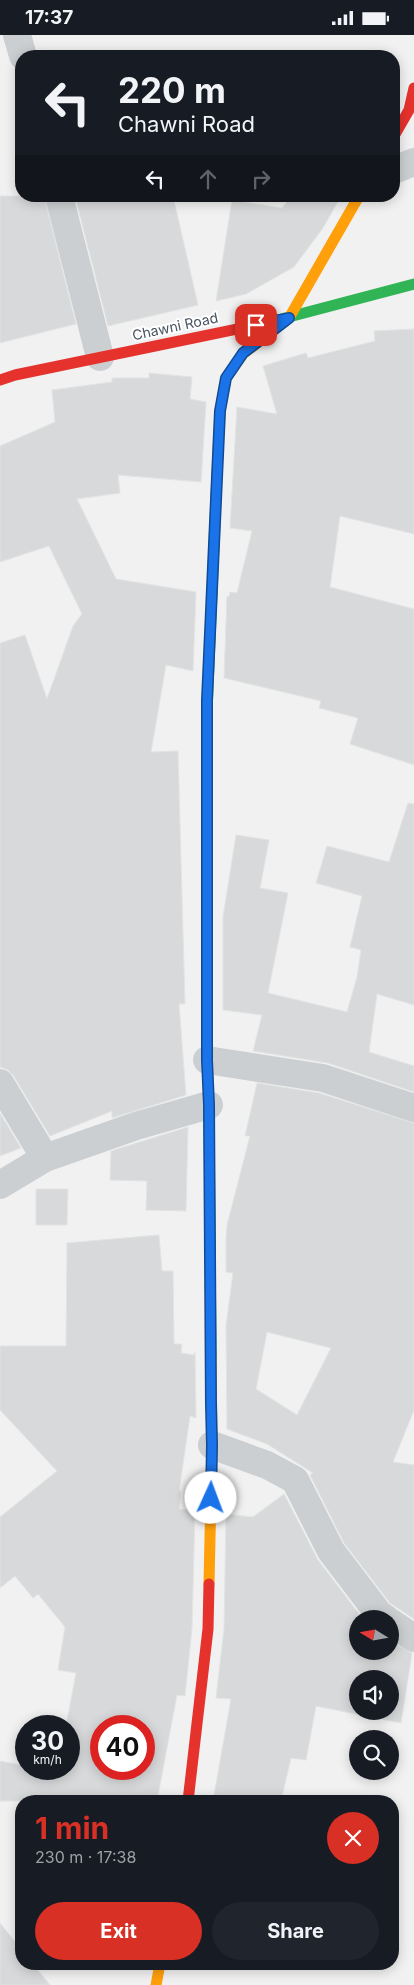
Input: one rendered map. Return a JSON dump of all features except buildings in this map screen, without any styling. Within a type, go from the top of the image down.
[{"type":"street","points":[[17,35],[21,50]]},
{"type":"street","points":[[400,126],[409,110],[414,88]]},
{"type":"street","points":[[400,168],[414,162]]},
{"type":"street","points":[[61,202],[100,357]]},
{"type":"street","points":[[189,1795],[208,1629],[212,1445],[207,1060],[207,700],[220,411],[226,378],[243,353],[289,318],[356,202]]},
{"type":"street","name":"Chawni Road","points":[[0,380],[15,375],[289,318],[414,284]]},
{"type":"street","points":[[207,1060],[323,1078],[414,1108]]},
{"type":"street","points":[[0,1083],[45,1158]]},
{"type":"street","points":[[0,1185],[45,1158],[136,1126],[209,1105]]},
{"type":"street","points":[[212,1445],[267,1465],[295,1479],[331,1551],[376,1610]]},
{"type":"street","points":[[399,1628],[414,1638]]},
{"type":"street","points":[[156,1985],[159,1970]]},
{"type":"traffic: fast","points":[[266,323],[414,284]]},
{"type":"traffic: fast","points":[[207,712],[217,473]]},
{"type":"traffic: fast","points":[[209,1110],[211,1357]]},
{"type":"traffic: slow","points":[[217,473],[220,411],[226,378],[243,354],[289,318],[356,202]]},
{"type":"traffic: slow","points":[[207,712],[207,1060],[209,1110]]},
{"type":"traffic: slow","points":[[209,1584],[212,1445],[211,1357]]},
{"type":"traffic: slow","points":[[156,1985],[159,1970]]},
{"type":"traffic: jam","points":[[400,126],[409,110],[414,88]]},
{"type":"traffic: jam","points":[[0,380],[15,375],[266,323]]},
{"type":"traffic: jam","points":[[189,1795],[208,1629],[209,1584]]},
{"type":"route","points":[[211,1498],[209,1105],[207,1060],[207,700],[220,411],[226,378],[243,353],[289,318],[256,325]]}]
